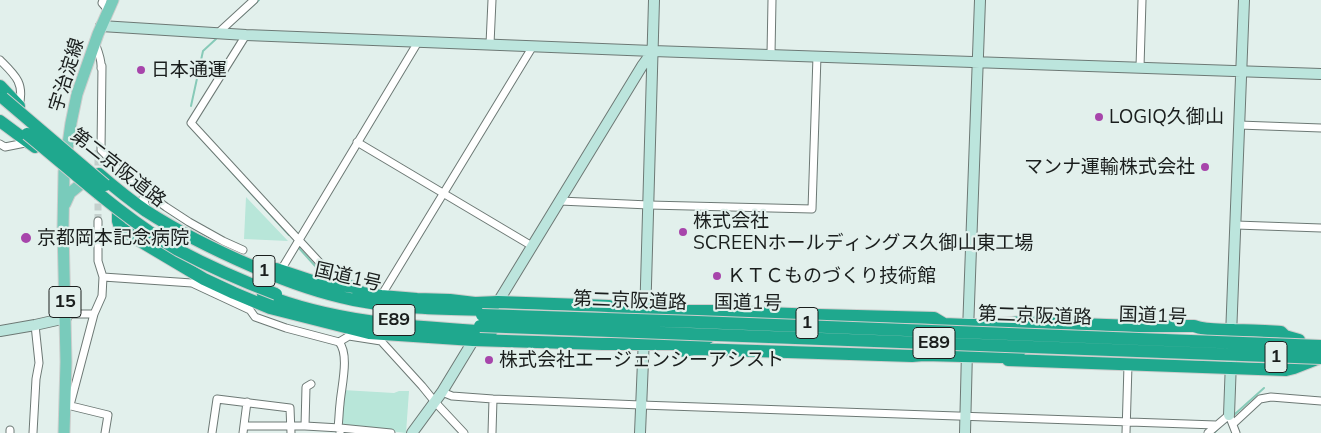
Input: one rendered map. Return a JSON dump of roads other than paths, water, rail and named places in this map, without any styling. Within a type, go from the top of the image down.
[{"type":"highway","name":"国道1号","points":[[0,86],[19,106],[149,213],[184,234],[236,260],[290,282],[353,300],[426,309],[495,306],[701,321],[968,327],[1158,335],[1232,334],[1321,341]]},
{"type":"highway","name":"第二京阪道路","points":[[0,96],[105,185],[156,223],[189,243],[258,275],[295,288],[347,302],[413,311],[482,315],[1321,346]]},
{"type":"highway","name":"第二京阪道路","points":[[0,111],[121,211],[178,249],[207,265],[259,288],[310,305],[339,312],[406,321],[480,326],[1320,359]]},
{"type":"highway","name":"国道1号","points":[[0,121],[64,172],[178,254],[213,272],[266,295],[309,309],[349,318],[477,336],[589,334],[644,340],[708,338],[912,345],[967,352],[1022,349],[1165,354],[1231,362]]},
{"type":"highway","points":[[107,180],[129,184],[144,198],[183,225],[248,260],[312,281],[354,288],[362,292]]},
{"type":"highway","points":[[118,212],[120,227],[204,279],[270,308],[334,325],[369,332],[410,336],[477,336],[602,344],[644,340],[669,345],[687,344],[708,338]]},
{"type":"highway","points":[[290,282],[319,288],[334,287],[381,296],[450,300],[495,306],[609,306],[615,312]]},
{"type":"highway","points":[[426,309],[448,304],[475,303]]},
{"type":"highway","points":[[588,314],[615,312],[645,316],[687,311],[712,311],[818,316],[934,318],[944,324]]},
{"type":"highway","points":[[687,311],[701,321]]},
{"type":"highway","points":[[924,326],[928,324],[944,324],[968,327],[1023,322],[1194,326],[1232,334]]},
{"type":"highway","points":[[1006,323],[1028,331]]},
{"type":"highway","points":[[397,324],[410,336]]},
{"type":"highway","points":[[1158,335],[1180,330],[1203,329]]},
{"type":"highway","points":[[589,334],[595,341],[602,344]]},
{"type":"highway","points":[[669,345],[676,350],[685,351],[694,349],[912,356],[967,352],[1009,360],[1128,365],[1177,366],[1231,362],[1286,370],[1320,359]]},
{"type":"highway","points":[[912,345],[924,355]]},
{"type":"highway","points":[[1001,357],[1017,354],[1022,349]]},
{"type":"highway","points":[[1165,354],[1177,366]]},
{"type":"main road","name":"宇治淀線","points":[[64,433],[67,405],[62,228],[64,172],[72,113],[108,3]]},
{"type":"main road","points":[[63,207],[70,193],[81,184]]},
{"type":"street","points":[[218,33],[254,0]]},
{"type":"street","points":[[490,44],[492,0]]},
{"type":"street","points":[[640,433],[649,205],[654,0]]},
{"type":"street","points":[[771,54],[772,0]]},
{"type":"street","points":[[965,433],[980,0]]},
{"type":"street","points":[[1140,67],[1142,0]]},
{"type":"street","points":[[1236,433],[1231,420],[1231,362],[1244,0]]},
{"type":"street","points":[[101,26],[246,35],[418,42],[1321,74]]},
{"type":"street","points":[[246,35],[191,123],[333,277]]},
{"type":"street","points":[[281,270],[418,42]]},
{"type":"street","points":[[94,43],[102,66],[102,150],[129,184],[189,222],[243,250]]},
{"type":"street","points":[[381,296],[533,46]]},
{"type":"street","points":[[412,433],[442,392],[652,51]]},
{"type":"street","points":[[560,201],[812,209],[817,56]]},
{"type":"street","points":[[0,60],[20,84],[21,97],[19,106]]},
{"type":"street","points":[[98,150],[98,75],[102,66]]},
{"type":"street","points":[[1239,125],[1321,128]]},
{"type":"street","points":[[358,142],[532,246]]},
{"type":"street","points":[[0,144],[10,147],[25,143],[36,148]]},
{"type":"street","points":[[144,198],[146,209],[149,213]]},
{"type":"street","points":[[100,223],[98,261],[102,275],[102,296],[94,314],[67,405],[108,415],[105,433]]},
{"type":"street","points":[[1236,225],[1321,228]]},
{"type":"street","points":[[102,275],[192,283],[250,310],[255,317],[286,328],[339,342],[343,346],[344,362],[340,402],[340,429]]},
{"type":"street","points":[[0,331],[66,318],[71,314],[94,314]]},
{"type":"street","points":[[33,433],[38,363],[34,325]]},
{"type":"street","points":[[339,342],[349,336],[381,341],[464,433]]},
{"type":"street","points":[[1126,433],[1128,365]]},
{"type":"street","points":[[309,428],[306,387],[310,384]]},
{"type":"street","points":[[442,392],[452,396],[493,399],[1216,425],[1231,420],[1260,399],[1271,397],[1321,401]]},
{"type":"street","points":[[212,433],[218,398],[290,408],[291,429]]},
{"type":"street","points":[[492,433],[493,399]]},
{"type":"street","points":[[247,402],[243,430],[309,428],[391,433]]},
{"type":"street","points":[[1208,433],[1216,425]]},
{"type":"waterway","points":[[239,18],[259,0]]},
{"type":"waterway","points":[[191,106],[203,51],[216,39]]},
{"type":"waterway","points":[[198,135],[289,235]]},
{"type":"waterway","points":[[298,247],[317,268]]},
{"type":"waterway","points":[[1235,414],[1264,388]]},
{"type":"waterway","points":[[1214,433],[1217,430]]},
{"type":"tunnel","points":[[98,150],[98,176]]},
{"type":"tunnel","points":[[98,192],[98,221]]},
{"type":"place","name":"日本通運","points":[[141,70]]},
{"type":"place","name":"LOGIQ久御山","points":[[1099,117]]},
{"type":"place","name":"マンナ運輸株式会社","points":[[1205,167]]},
{"type":"place","name":"株式会社 SCREENホールディングス久御山東工場","points":[[683,232]]},
{"type":"place","name":"京都岡本記念病院","points":[[26,238]]},
{"type":"place","name":"ＫＴＣものづくり技術館","points":[[717,276]]},
{"type":"place","name":"株式会社エージェンシーアシスト","points":[[489,360]]}]
